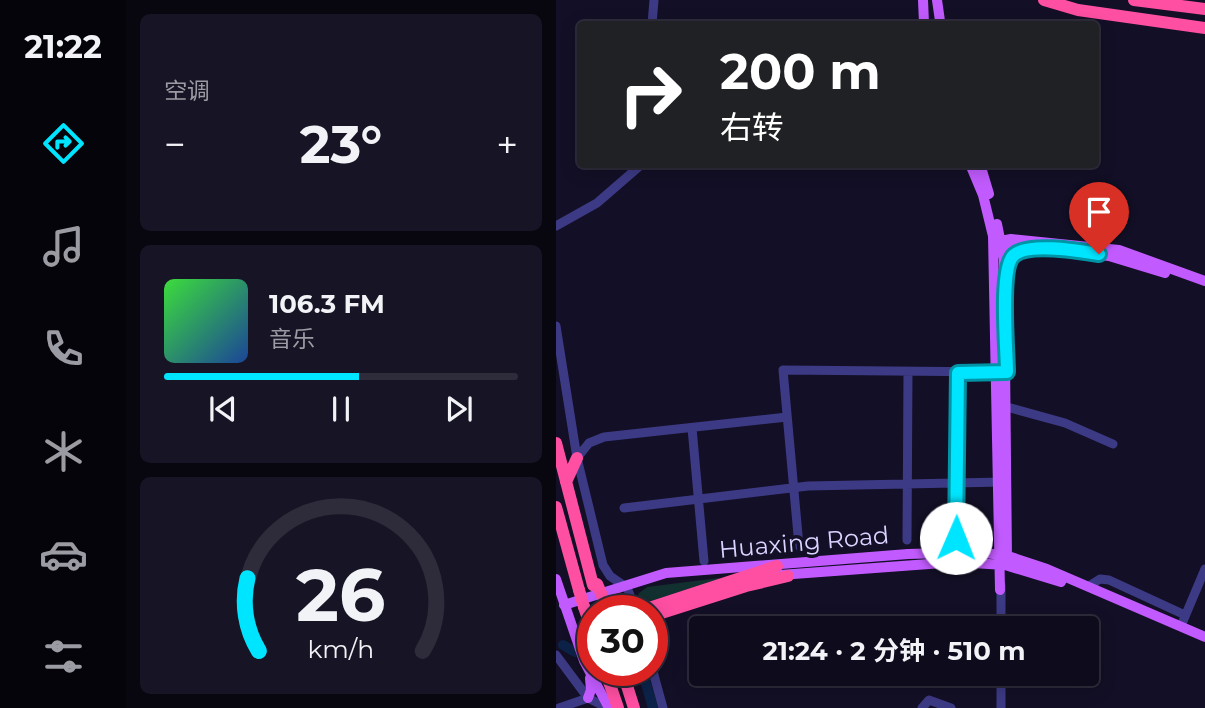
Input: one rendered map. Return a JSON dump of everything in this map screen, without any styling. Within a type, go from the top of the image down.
[{"type":"highway","points":[[1044,0],[1078,10],[1205,28]]},
{"type":"highway","points":[[1134,0],[1205,9]]},
{"type":"highway","points":[[556,443],[598,595]]},
{"type":"highway","points":[[566,482],[576,458]]},
{"type":"highway","points":[[556,508],[580,595]]},
{"type":"highway","points":[[668,603],[777,566]]},
{"type":"highway","points":[[668,606],[788,576]]},
{"type":"highway","points":[[610,686],[618,708]]},
{"type":"highway","points":[[627,686],[634,708]]},
{"type":"main road","points":[[923,0],[924,21]]},
{"type":"main road","points":[[937,0],[940,21]]},
{"type":"main road","points":[[972,168],[999,243],[1003,482],[1001,585]]},
{"type":"main road","points":[[981,168],[994,214],[1005,288]]},
{"type":"main road","points":[[994,214],[1009,232],[1039,245],[1120,258],[1205,289]]},
{"type":"main road","points":[[999,243],[1119,250],[1205,281]]},
{"type":"main road","points":[[1003,482],[1007,407],[1001,372],[1005,288],[1012,256],[1039,245]]},
{"type":"main road","name":"Huaxing Road","points":[[564,604],[666,573],[921,553],[1002,560],[1089,586],[1205,637]]},
{"type":"main road","name":"Huaxing Road","points":[[625,587],[667,579],[751,574],[788,576],[1002,560],[1205,644]]},
{"type":"main road","points":[[556,579],[577,641]]},
{"type":"main road","points":[[588,698],[592,686]]},
{"type":"main road","points":[[596,686],[608,708]]},
{"type":"street","points":[[652,21],[654,0]]},
{"type":"street","points":[[556,226],[597,203],[637,168]]},
{"type":"street","points":[[556,326],[576,458],[603,565],[610,576],[631,595]]},
{"type":"street","points":[[556,358],[570,446],[576,458]]},
{"type":"street","points":[[799,546],[783,370],[1001,372]]},
{"type":"street","points":[[907,540],[908,372]]},
{"type":"street","points":[[956,538],[958,373]]},
{"type":"street","points":[[1007,407],[1065,423],[1113,444]]},
{"type":"street","points":[[576,458],[589,443],[604,437],[787,416]]},
{"type":"street","points":[[692,428],[704,561]]},
{"type":"street","points":[[624,508],[795,488],[1003,482]]},
{"type":"street","points":[[1181,626],[1205,569]]},
{"type":"street","points":[[1089,586],[1104,579],[1185,615]]},
{"type":"street","points":[[1000,616],[1001,585]]},
{"type":"street","points":[[556,655],[588,698],[608,708]]},
{"type":"street","points":[[657,686],[663,708]]},
{"type":"street","points":[[1001,686],[1001,704]]},
{"type":"street","points":[[559,708],[588,698]]},
{"type":"street","points":[[922,708],[929,700],[951,708]]},
{"type":"green space","points":[[720,579],[668,595],[638,595],[647,587]]},
{"type":"waterway","points":[[563,645],[575,652]]},
{"type":"waterway","points":[[647,686],[653,708]]},
{"type":"route","points":[[956,538],[958,373],[1007,372],[1005,288],[1011,259],[1016,254],[1038,248],[1099,254]]}]
